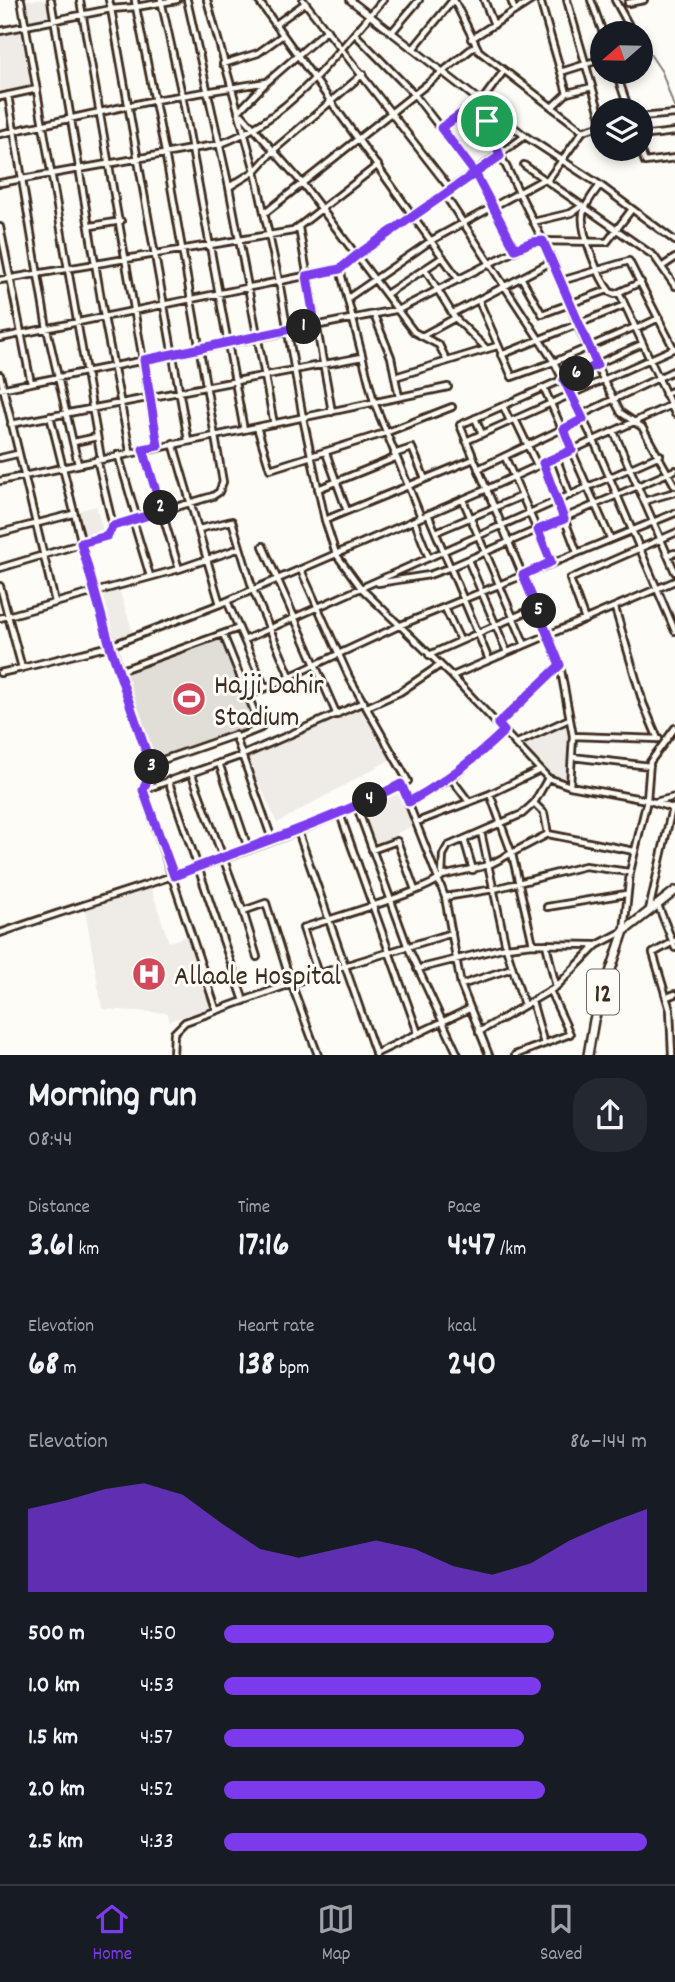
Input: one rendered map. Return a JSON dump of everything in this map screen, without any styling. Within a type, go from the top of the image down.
[{"type":"highway","points":[[624,931],[675,891]]},
{"type":"highway","name":"12","points":[[588,1055],[594,1020],[624,931]]},
{"type":"street","points":[[0,568],[107,536],[113,526],[75,323],[21,0]]},
{"type":"street","points":[[51,0],[91,226],[104,317],[130,451]]},
{"type":"street","points":[[80,0],[128,260],[158,446]]},
{"type":"street","points":[[109,0],[188,440]]},
{"type":"street","points":[[113,526],[213,496],[222,488],[223,472],[135,0]]},
{"type":"street","points":[[0,30],[111,9],[177,0]]},
{"type":"street","points":[[187,0],[240,240],[274,424]]},
{"type":"street","points":[[207,0],[229,88],[239,112],[255,171],[279,281],[318,489],[336,554],[361,588],[452,676],[548,778],[570,786],[647,800],[673,809],[649,912]]},
{"type":"street","points":[[258,0],[459,280]]},
{"type":"street","points":[[351,0],[525,136],[600,185],[675,241]]},
{"type":"street","points":[[0,183],[110,161],[220,144],[246,135],[344,49],[383,0]]},
{"type":"street","points":[[392,32],[419,0]]},
{"type":"street","points":[[413,49],[453,0],[475,46],[504,72],[583,131]]},
{"type":"street","points":[[484,0],[494,25]]},
{"type":"street","points":[[511,0],[515,11]]},
{"type":"street","points":[[471,39],[532,0]]},
{"type":"street","points":[[540,0],[564,71],[567,93]]},
{"type":"street","points":[[567,0],[595,98]]},
{"type":"street","points":[[591,0],[599,21]]},
{"type":"street","points":[[615,0],[626,21]]},
{"type":"street","points":[[628,3],[644,0]]},
{"type":"street","points":[[276,24],[304,1],[452,190]]},
{"type":"street","points":[[161,2],[183,95],[244,430]]},
{"type":"street","points":[[239,112],[267,82],[327,30]]},
{"type":"street","points":[[355,34],[414,94],[475,173],[515,249]]},
{"type":"street","points":[[223,64],[258,53],[283,35]]},
{"type":"street","points":[[264,214],[475,46]]},
{"type":"street","points":[[564,71],[590,63]]},
{"type":"street","points":[[441,128],[481,102],[504,72]]},
{"type":"street","points":[[229,187],[255,171],[275,149],[363,74]]},
{"type":"street","points":[[0,134],[155,100],[267,82]]},
{"type":"street","points":[[552,107],[567,93],[592,86]]},
{"type":"street","points":[[0,97],[37,89]]},
{"type":"street","points":[[8,95],[47,329],[78,464]]},
{"type":"street","points":[[481,102],[500,156],[553,261],[568,303],[604,381],[626,419],[636,422],[672,471],[675,486]]},
{"type":"street","points":[[239,112],[275,149],[400,309],[414,332],[442,347],[447,361]]},
{"type":"street","points":[[653,116],[675,114]]},
{"type":"street","points":[[348,298],[432,240],[493,205],[546,180],[583,131],[590,128]]},
{"type":"street","points":[[653,135],[675,132]]},
{"type":"street","points":[[0,338],[340,269],[525,136]]},
{"type":"street","points":[[653,161],[675,158]]},
{"type":"street","points":[[0,281],[183,251],[299,228],[378,165]]},
{"type":"street","points":[[524,165],[618,230],[663,266],[675,286]]},
{"type":"street","points":[[533,222],[571,213],[583,207],[600,185]]},
{"type":"street","points":[[445,195],[541,341],[572,395],[618,495],[675,631]]},
{"type":"street","points":[[583,207],[588,242],[608,290],[612,294],[641,282]]},
{"type":"street","points":[[1,388],[400,309],[532,242],[607,242],[632,209]]},
{"type":"street","points":[[91,226],[121,221]]},
{"type":"street","points":[[0,227],[8,279],[31,383]]},
{"type":"street","points":[[299,228],[332,412]]},
{"type":"street","points":[[387,293],[443,257]]},
{"type":"street","points":[[663,266],[675,258]]},
{"type":"street","points":[[467,441],[675,350],[627,260],[561,281]]},
{"type":"street","points":[[422,336],[454,315],[553,261]]},
{"type":"street","points":[[425,268],[454,315],[487,349]]},
{"type":"street","points":[[340,269],[374,402],[421,517]]},
{"type":"street","points":[[522,279],[542,314],[608,290]]},
{"type":"street","points":[[619,292],[675,414]]},
{"type":"street","points":[[479,301],[508,372],[515,378],[659,318]]},
{"type":"street","points":[[501,355],[625,305]]},
{"type":"street","points":[[374,315],[399,397]]},
{"type":"street","points":[[570,786],[573,736],[560,665],[550,635],[460,425],[642,344]]},
{"type":"street","points":[[395,377],[497,346]]},
{"type":"street","points":[[11,424],[362,357]]},
{"type":"street","points":[[478,469],[564,429],[614,399],[675,370]]},
{"type":"street","points":[[0,375],[55,602]]},
{"type":"street","points":[[0,481],[130,451],[216,436],[448,387]]},
{"type":"street","points":[[544,388],[610,538]]},
{"type":"street","points":[[665,394],[675,390]]},
{"type":"street","points":[[0,673],[110,646],[220,604],[463,500],[671,404]]},
{"type":"street","points":[[503,406],[540,464],[577,552]]},
{"type":"street","points":[[257,427],[269,469],[326,453],[452,407]]},
{"type":"street","points":[[50,416],[94,592],[151,764],[152,776],[143,790]]},
{"type":"street","points":[[475,418],[482,434]]},
{"type":"street","points":[[614,432],[675,572]]},
{"type":"street","points":[[74,442],[97,437]]},
{"type":"street","points":[[173,443],[220,604]]},
{"type":"street","points":[[318,489],[411,447],[425,479]]},
{"type":"street","points":[[143,449],[179,569]]},
{"type":"street","points":[[326,453],[347,511]]},
{"type":"street","points":[[0,458],[17,454]]},
{"type":"street","points":[[118,454],[150,576]]},
{"type":"street","points":[[244,640],[660,455]]},
{"type":"street","points":[[505,457],[551,562]]},
{"type":"street","points":[[556,457],[570,495]]},
{"type":"street","points":[[325,520],[474,459]]},
{"type":"street","points":[[371,584],[429,575],[451,567],[672,471]]},
{"type":"street","points":[[644,501],[675,492]]},
{"type":"street","points":[[436,533],[523,496]]},
{"type":"street","points":[[463,500],[525,645]]},
{"type":"street","points":[[248,696],[401,625],[675,513]]},
{"type":"street","points":[[0,533],[73,514]]},
{"type":"street","points":[[428,514],[489,660]]},
{"type":"street","points":[[199,529],[230,520],[253,590],[290,676]]},
{"type":"street","points":[[414,520],[429,558]]},
{"type":"street","points":[[585,620],[570,579],[675,533]]},
{"type":"street","points":[[263,546],[337,715]]},
{"type":"street","points":[[0,618],[179,569],[240,548]]},
{"type":"street","points":[[668,555],[675,553]]},
{"type":"street","points":[[468,560],[507,652]]},
{"type":"street","points":[[0,933],[174,876],[298,831],[357,807],[408,780],[338,653],[301,570]]},
{"type":"street","points":[[452,676],[675,581]]},
{"type":"street","points":[[0,586],[22,667]]},
{"type":"street","points":[[227,601],[265,688]]},
{"type":"street","points":[[429,655],[537,607]]},
{"type":"street","points":[[445,608],[460,640]]},
{"type":"street","points":[[615,608],[643,703],[660,740]]},
{"type":"street","points":[[119,671],[239,628]]},
{"type":"street","points":[[223,634],[261,728],[236,738]]},
{"type":"street","points":[[143,790],[243,755],[337,715],[400,692],[440,665]]},
{"type":"street","points":[[498,724],[560,665]]},
{"type":"street","points":[[515,744],[569,719]]},
{"type":"street","points":[[479,1031],[556,988],[597,945],[624,931],[626,894],[647,800],[650,766],[660,740],[675,728]]},
{"type":"street","points":[[409,802],[452,778],[504,731]]},
{"type":"street","points":[[151,764],[235,735],[272,839]]},
{"type":"street","points":[[573,736],[660,740]]},
{"type":"street","points":[[572,757],[650,766]]},
{"type":"street","points":[[219,763],[248,848]]},
{"type":"street","points":[[417,822],[490,794],[540,770]]},
{"type":"street","points":[[191,772],[243,911],[257,957]]},
{"type":"street","points":[[452,778],[469,802]]},
{"type":"street","points":[[441,878],[445,850],[522,814],[534,803],[548,778]]},
{"type":"street","points":[[168,780],[244,1001]]},
{"type":"street","points":[[401,784],[441,878],[461,985],[487,1054]]},
{"type":"street","points":[[143,790],[174,876],[216,1009]]},
{"type":"street","points":[[490,794],[512,854],[533,944]]},
{"type":"street","points":[[654,802],[675,797]]},
{"type":"street","points":[[534,803],[544,813],[548,834]]},
{"type":"street","points":[[357,807],[407,945],[458,1055]]},
{"type":"street","points":[[340,814],[387,953],[418,1033]]},
{"type":"street","points":[[298,831],[375,1054],[469,1009]]},
{"type":"street","points":[[481,832],[506,947],[524,1004]]},
{"type":"street","points":[[318,974],[303,928],[371,906],[441,878],[489,864],[548,834],[634,851]]},
{"type":"street","points":[[464,839],[473,870]]},
{"type":"street","points":[[372,850],[397,841],[415,890]]},
{"type":"street","points":[[445,897],[494,889],[585,866],[630,872]]},
{"type":"street","points":[[547,907],[626,894]]},
{"type":"street","points":[[243,911],[266,903],[291,983],[318,1055]]},
{"type":"street","points":[[658,905],[674,944],[653,953],[671,1017],[672,1055]]},
{"type":"street","points":[[173,1055],[174,1033],[178,1027],[216,1009],[407,945],[452,933]]},
{"type":"street","points":[[417,969],[456,957],[506,947],[533,944],[597,945]]},
{"type":"street","points":[[546,944],[556,988]]},
{"type":"street","points":[[461,985],[512,968]]},
{"type":"street","points":[[515,1055],[570,1034],[550,991]]},
{"type":"street","points":[[667,997],[675,994]]},
{"type":"street","points":[[532,1000],[544,1044]]},
{"type":"shaded area","points":[[24,0],[48,0],[52,18],[28,23]]},
{"type":"shaded area","points":[[21,29],[33,87],[0,94],[0,34]]},
{"type":"shaded area","points":[[96,506],[104,534],[86,539],[78,511]]},
{"type":"shaded area","points":[[119,589],[133,633],[112,639],[99,595]]},
{"type":"shaded area","name":"Hajji Dahir Stadium","points":[[222,638],[257,725],[154,761],[122,674]]},
{"type":"shaded area","points":[[363,705],[391,759],[277,823],[247,758]]},
{"type":"shaded area","points":[[568,721],[571,757],[567,783],[554,778],[519,744]]},
{"type":"shaded area","points":[[400,789],[416,825],[397,833],[398,839],[374,847],[360,808]]},
{"type":"shaded area","name":"Allaale Hospital","points":[[151,888],[169,942],[190,935],[212,1007],[169,1021],[168,1013],[102,1009],[85,909]]},
{"type":"waterway","points":[[653,58],[662,72],[674,107]]},
{"type":"place","name":"Hajji Dahir Stadium","points":[[189,699]]},
{"type":"place","name":"Allaale Hospital","points":[[149,974]]},
{"type":"route","points":[[487,121],[479,101],[441,128],[475,173],[515,249],[543,241],[597,365],[564,380],[583,419],[564,429],[572,450],[543,463],[564,519],[538,530],[551,562],[523,575],[550,635],[560,665],[498,724],[504,731],[478,757],[452,778],[409,802],[401,784],[357,807],[298,831],[174,876],[143,790],[152,776],[152,769],[110,646],[81,543],[107,536],[113,526],[162,511],[143,449],[158,446],[144,360],[315,324],[307,276],[340,269],[357,255],[445,195],[475,173],[500,156],[487,121]]}]
